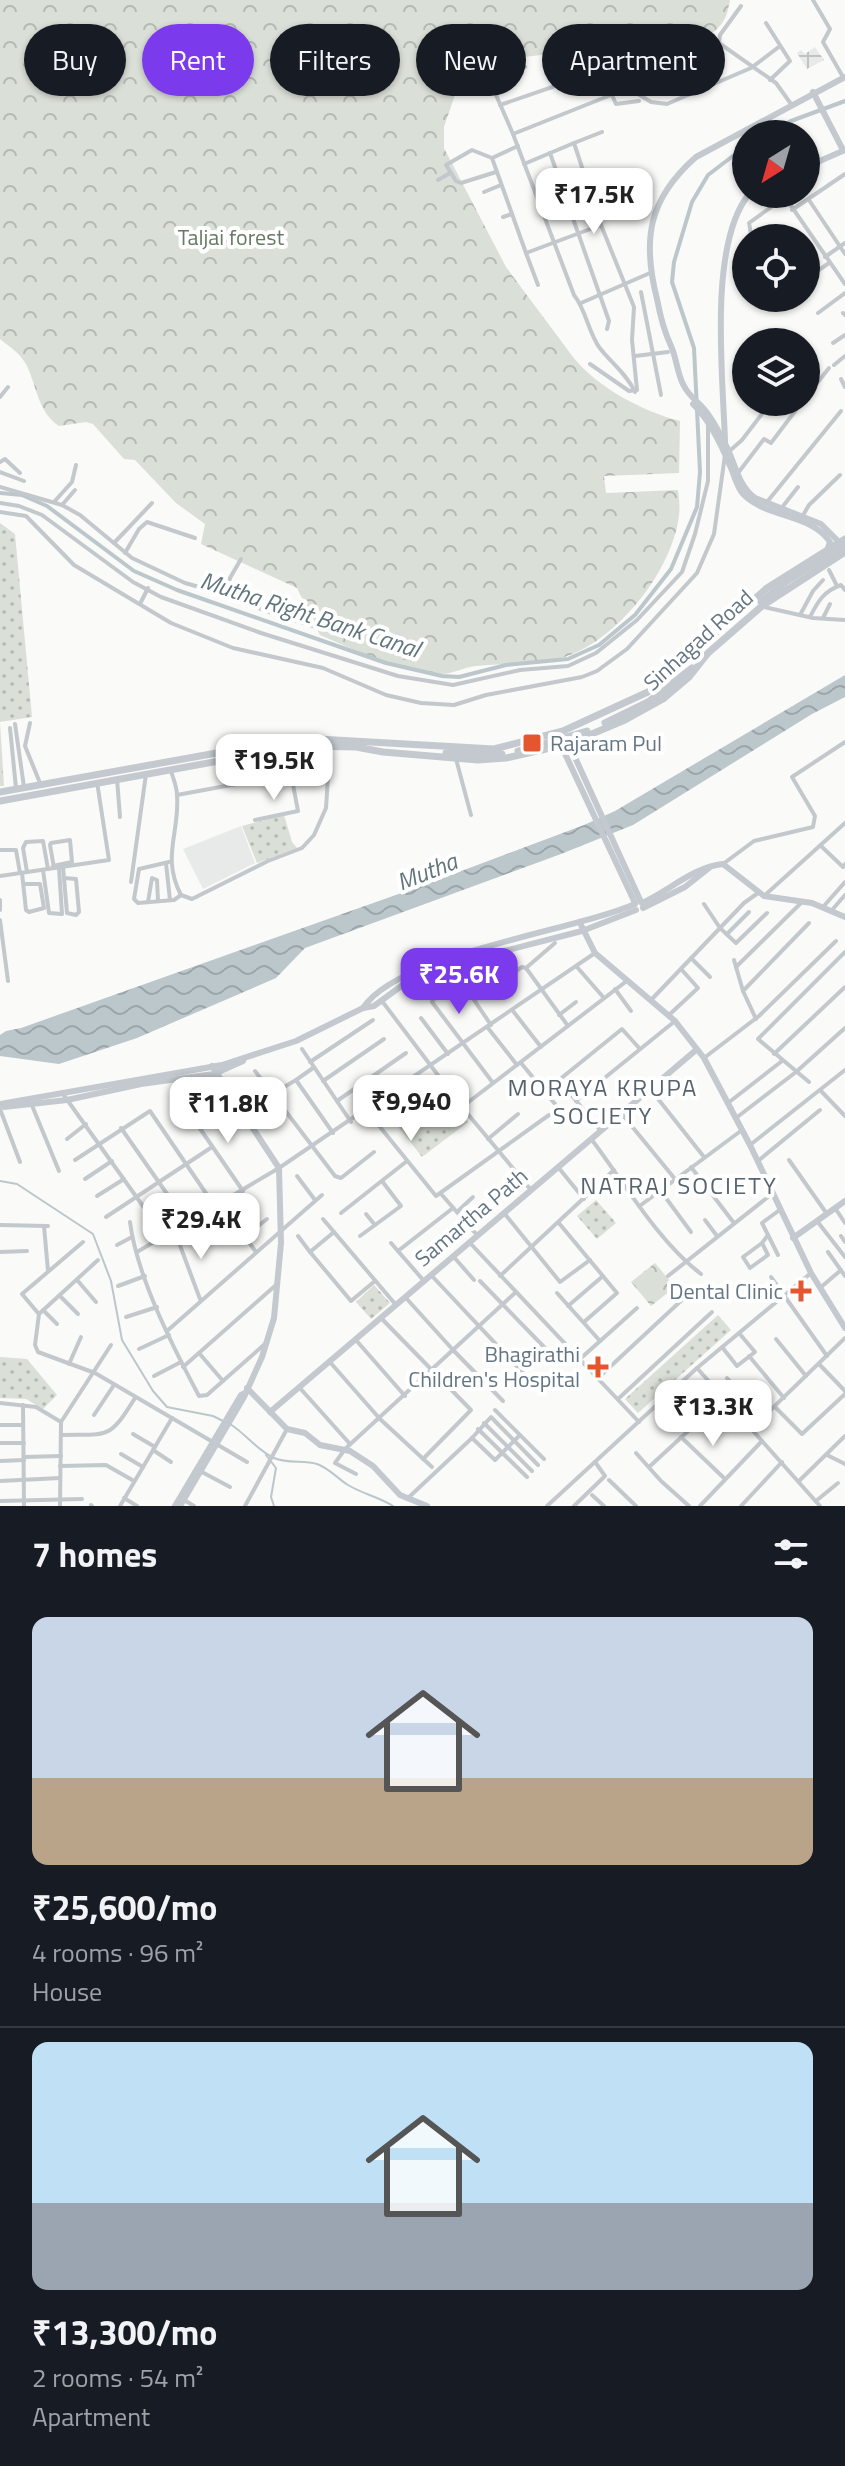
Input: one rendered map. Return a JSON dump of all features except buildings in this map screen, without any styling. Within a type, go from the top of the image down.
[{"type":"main road","name":"Sinhagad Road","points":[[0,801],[170,770],[300,738],[494,749],[560,732],[650,691],[767,588],[828,548],[843,542]]},
{"type":"main road","points":[[678,668],[698,656],[773,591],[843,542]]},
{"type":"main road","name":"Sinhagad Road","points":[[0,792],[253,750],[301,746],[356,747],[383,752],[492,760],[565,745],[625,720],[663,699],[689,677],[708,653],[762,606],[845,552]]},
{"type":"main road","points":[[454,756],[506,753],[583,733],[648,702],[708,653]]},
{"type":"street","points":[[690,399],[668,343],[650,273],[648,244],[651,226],[667,190],[682,169],[696,157],[844,77],[823,42],[830,29],[813,0]]},
{"type":"street","points":[[741,6],[718,41],[770,80],[791,104]]},
{"type":"street","points":[[766,23],[790,61],[770,80]]},
{"type":"street","points":[[725,79],[751,68],[780,46]]},
{"type":"street","points":[[500,105],[542,91]]},
{"type":"street","points":[[814,94],[844,152],[820,161]]},
{"type":"street","points":[[496,96],[574,295],[581,303],[597,344],[625,374],[635,392]]},
{"type":"street","points":[[513,134],[609,96]]},
{"type":"street","points":[[612,96],[616,104],[639,101]]},
{"type":"street","points":[[640,96],[657,105],[686,96]]},
{"type":"street","points":[[524,164],[602,132]]},
{"type":"street","points":[[574,143],[601,225],[634,307],[634,357],[638,386],[635,392]]},
{"type":"street","points":[[496,172],[461,183],[447,168],[448,163],[472,150],[492,158],[518,146]]},
{"type":"street","points":[[550,153],[609,321],[607,329]]},
{"type":"street","points":[[492,158],[538,285]]},
{"type":"street","points":[[438,180],[450,173]]},
{"type":"street","points":[[820,192],[845,174]]},
{"type":"street","points":[[484,192],[501,185]]},
{"type":"street","points":[[749,224],[785,197],[845,284]]},
{"type":"street","points":[[741,208],[736,216],[722,288],[725,442],[728,454],[747,498],[823,533],[830,542],[828,548]]},
{"type":"street","points":[[815,208],[842,245],[845,254]]},
{"type":"street","points":[[503,217],[512,214]]},
{"type":"street","points":[[526,253],[601,225]]},
{"type":"street","points":[[820,266],[842,245]]},
{"type":"street","points":[[581,303],[650,273]]},
{"type":"street","points":[[641,292],[661,395]]},
{"type":"street","points":[[818,313],[845,293]]},
{"type":"street","points":[[634,307],[640,306],[645,310]]},
{"type":"street","points":[[833,343],[845,335]]},
{"type":"street","points":[[668,343],[678,382],[725,442]]},
{"type":"street","points":[[634,357],[668,352]]},
{"type":"street","points":[[820,380],[845,356]]},
{"type":"street","points":[[590,364],[635,392]]},
{"type":"street","points":[[841,379],[845,387]]},
{"type":"street","points":[[0,397],[8,387]]},
{"type":"street","points":[[703,411],[728,454]]},
{"type":"street","points":[[767,502],[841,411]]},
{"type":"street","points":[[0,512],[26,516],[74,565],[162,619],[233,648],[323,668],[380,693],[421,703],[463,704],[486,695],[582,677],[597,671],[627,649],[697,573],[714,534],[728,454],[759,416]]},
{"type":"street","points":[[722,481],[737,477],[764,439],[771,443],[791,416]]},
{"type":"street","points":[[0,503],[42,515],[133,582],[161,597],[261,633],[398,676],[453,685],[520,670],[568,666],[596,653],[637,620],[682,572],[708,481],[708,422]]},
{"type":"street","points":[[0,462],[5,459],[20,473]]},
{"type":"street","points":[[54,502],[72,482],[76,465]]},
{"type":"street","points":[[0,472],[24,481]]},
{"type":"street","points":[[802,517],[809,505],[840,475]]},
{"type":"street","points":[[737,477],[746,490],[780,511],[828,529],[843,542],[835,556]]},
{"type":"street","points":[[0,487],[62,505],[80,515],[125,553],[185,583],[226,594],[319,628]]},
{"type":"street","points":[[780,511],[798,487]]},
{"type":"street","points":[[62,505],[75,490]]},
{"type":"street","points":[[114,543],[152,503]]},
{"type":"street","points":[[139,516],[147,522],[195,538]]},
{"type":"street","points":[[125,553],[139,529],[147,522]]},
{"type":"street","points":[[226,594],[230,578],[241,559]]},
{"type":"street","points":[[829,570],[837,586]]},
{"type":"street","points":[[800,615],[823,580]]},
{"type":"street","points":[[810,617],[818,600],[830,589],[841,585],[845,590]]},
{"type":"street","points":[[140,604],[148,588]]},
{"type":"street","points":[[823,618],[830,604]]},
{"type":"street","points":[[762,606],[810,617],[845,620]]},
{"type":"street","points":[[30,723],[25,746],[41,785]]},
{"type":"street","points":[[12,726],[20,789]]},
{"type":"street","points":[[560,732],[639,905]]},
{"type":"street","points":[[0,1107],[213,1070],[296,1041],[363,1008],[374,1006],[430,970],[581,927],[685,887],[712,865],[723,864],[754,841],[813,827],[815,816],[792,777],[845,742]]},
{"type":"street","points":[[168,862],[181,895],[192,899],[268,861],[302,848],[314,835],[326,808],[330,746]]},
{"type":"street","points":[[253,750],[258,780]]},
{"type":"street","points":[[454,756],[471,815]]},
{"type":"street","points":[[170,770],[177,795],[168,862],[170,900]]},
{"type":"street","points":[[177,795],[310,771]]},
{"type":"street","points":[[131,882],[146,774]]},
{"type":"street","points":[[255,820],[298,811],[291,774]]},
{"type":"street","points":[[117,779],[120,817]]},
{"type":"street","points":[[0,876],[109,860],[97,782]]},
{"type":"street","points":[[651,1000],[720,928],[845,823]]},
{"type":"street","points":[[24,884],[40,884],[44,908],[27,911],[24,884],[23,873],[23,848],[26,842],[43,841],[53,868],[49,913],[62,914],[53,868],[51,843],[70,840],[72,862],[53,868]]},
{"type":"street","points":[[820,845],[843,867],[845,864]]},
{"type":"street","points":[[0,850],[16,850],[23,873]]},
{"type":"street","points":[[168,862],[140,867],[134,899],[138,903],[170,900],[181,895]]},
{"type":"street","points":[[723,864],[761,894],[823,907],[845,917]]},
{"type":"street","points":[[53,868],[64,878],[76,879],[79,912],[76,915],[67,913],[64,878]]},
{"type":"street","points":[[148,902],[152,878],[157,880],[158,901]]},
{"type":"street","points":[[823,907],[845,882]]},
{"type":"street","points":[[832,910],[845,895]]},
{"type":"street","points":[[0,900],[0,910]]},
{"type":"street","points":[[736,967],[802,902]]},
{"type":"street","points":[[704,904],[720,928],[736,943],[767,913]]},
{"type":"street","points":[[363,1008],[376,992],[411,972],[530,935],[581,927],[639,905]]},
{"type":"street","points":[[727,934],[749,912]]},
{"type":"street","points":[[0,920],[8,981]]},
{"type":"street","points":[[743,991],[809,923]]},
{"type":"street","points":[[581,927],[595,953],[669,1015],[704,1058],[758,1161],[811,1273],[842,1318],[845,1328]]},
{"type":"street","points":[[704,1058],[756,1019],[836,941]]},
{"type":"street","points":[[476,999],[522,967],[526,968],[555,943]]},
{"type":"street","points":[[809,1082],[758,1039],[845,952]]},
{"type":"street","points":[[137,1252],[216,1208],[351,1122],[595,953]]},
{"type":"street","points":[[691,958],[710,977]]},
{"type":"street","points":[[734,960],[756,1019]]},
{"type":"street","points":[[488,967],[497,984]]},
{"type":"street","points":[[576,967],[604,998]]},
{"type":"street","points":[[526,968],[568,1026]]},
{"type":"street","points":[[669,1015],[698,988],[681,969]]},
{"type":"street","points":[[462,1107],[628,980]]},
{"type":"street","points":[[774,1054],[845,987]]},
{"type":"street","points":[[615,989],[631,1011]]},
{"type":"street","points":[[493,1083],[432,1002],[433,999],[468,990],[490,1026],[555,1104]]},
{"type":"street","points":[[376,992],[462,1107],[531,1190]]},
{"type":"street","points":[[559,1015],[576,1002]]},
{"type":"street","points":[[513,1011],[541,1047]]},
{"type":"street","points":[[421,1018],[448,1054]]},
{"type":"street","points":[[310,1062],[373,1020]]},
{"type":"street","points":[[576,1101],[675,1021]]},
{"type":"street","points":[[736,1118],[796,1072],[845,1028]]},
{"type":"street","points":[[601,1131],[559,1080],[625,1029],[640,1049]]},
{"type":"street","points":[[323,1081],[384,1039]]},
{"type":"street","points":[[302,1049],[351,1122]]},
{"type":"street","name":"Samartha Path","points":[[270,1412],[696,1050]]},
{"type":"street","points":[[337,1101],[406,1053]]},
{"type":"street","points":[[728,1103],[782,1061]]},
{"type":"street","points":[[272,1094],[314,1068]]},
{"type":"street","points":[[180,1504],[246,1390],[267,1341],[274,1318],[282,1229],[279,1168],[213,1070]]},
{"type":"street","points":[[750,1145],[845,1070]]},
{"type":"street","points":[[255,1071],[311,1148],[338,1178],[374,1152]]},
{"type":"street","points":[[296,1080],[333,1133]]},
{"type":"street","points":[[650,1089],[704,1157]]},
{"type":"street","points":[[821,1091],[845,1116]]},
{"type":"street","points":[[0,1107],[65,1097]]},
{"type":"street","points":[[65,1097],[165,1237]]},
{"type":"street","points":[[31,1103],[59,1171]]},
{"type":"street","points":[[0,1107],[20,1162]]},
{"type":"street","points":[[758,1161],[820,1110]]},
{"type":"street","points":[[75,1160],[150,1111],[216,1208]]},
{"type":"street","points":[[367,1111],[432,1194],[442,1194],[549,1115]]},
{"type":"street","points":[[621,1113],[675,1179]]},
{"type":"street","points":[[190,1114],[243,1191]]},
{"type":"street","points":[[488,1139],[518,1114]]},
{"type":"street","points":[[67,1139],[86,1124]]},
{"type":"street","points":[[121,1128],[188,1224]]},
{"type":"street","points":[[641,1205],[742,1130]]},
{"type":"street","points":[[591,1139],[685,1262],[701,1274]]},
{"type":"street","points":[[106,1217],[212,1147]]},
{"type":"street","points":[[789,1160],[827,1214]]},
{"type":"street","points":[[85,1179],[112,1161]]},
{"type":"street","points":[[341,1213],[407,1161]]},
{"type":"street","points":[[558,1167],[584,1199]]},
{"type":"street","points":[[691,1167],[734,1223]]},
{"type":"street","points":[[500,1276],[614,1170]]},
{"type":"street","points":[[297,1176],[315,1200]]},
{"type":"street","points":[[97,1196],[124,1179]]},
{"type":"street","points":[[360,1236],[401,1206],[382,1181]]},
{"type":"street","points":[[660,1190],[691,1232]]},
{"type":"street","points":[[668,1276],[773,1193]]},
{"type":"street","points":[[442,1194],[477,1235]]},
{"type":"street","points":[[139,1349],[168,1333],[200,1299],[322,1195]]},
{"type":"street","points":[[398,1251],[473,1197]]},
{"type":"street","points":[[793,1238],[841,1206],[845,1223]]},
{"type":"street","points":[[778,1255],[762,1223],[781,1209]]},
{"type":"street","points":[[504,1213],[560,1282],[590,1260]]},
{"type":"street","points":[[366,1214],[375,1225]]},
{"type":"street","points":[[232,1219],[256,1252]]},
{"type":"street","points":[[244,1237],[267,1219]]},
{"type":"street","points":[[323,1219],[396,1305]]},
{"type":"street","points":[[705,1220],[717,1236]]},
{"type":"street","points":[[817,1221],[845,1257]]},
{"type":"street","points":[[130,1222],[132,1237],[157,1307],[182,1364],[202,1398],[267,1341]]},
{"type":"street","points":[[558,1222],[617,1293],[584,1322]]},
{"type":"street","points":[[0,1225],[46,1226],[48,1272]]},
{"type":"street","points":[[175,1232],[200,1299]]},
{"type":"street","points":[[310,1252],[334,1232]]},
{"type":"street","points":[[762,1243],[768,1255],[750,1268],[743,1257],[768,1235]]},
{"type":"street","points":[[298,1236],[351,1301],[375,1281]]},
{"type":"street","points":[[841,1236],[845,1242]]},
{"type":"street","points":[[117,1245],[132,1237]]},
{"type":"street","points":[[57,1324],[22,1294],[83,1242]]},
{"type":"street","points":[[469,1242],[639,1422]]},
{"type":"street","points":[[391,1243],[424,1281]]},
{"type":"street","points":[[0,1252],[27,1251]]},
{"type":"street","points":[[828,1252],[845,1276]]},
{"type":"street","points":[[453,1256],[546,1349]]},
{"type":"street","points":[[98,1260],[41,1312],[35,1345],[38,1352],[95,1373],[247,1462]]},
{"type":"street","points":[[820,1288],[841,1270]]},
{"type":"street","points":[[547,1506],[697,1368],[811,1273]]},
{"type":"street","points":[[431,1275],[525,1375]]},
{"type":"street","points":[[118,1286],[145,1276]]},
{"type":"street","points":[[568,1306],[603,1276]]},
{"type":"street","points":[[771,1277],[827,1356]]},
{"type":"street","points":[[77,1280],[96,1302]]},
{"type":"street","points":[[154,1376],[199,1353],[277,1284]]},
{"type":"street","points":[[356,1474],[335,1463],[348,1447],[516,1292]]},
{"type":"street","points":[[557,1293],[600,1341]]},
{"type":"street","points":[[59,1295],[78,1314]]},
{"type":"street","points":[[406,1297],[503,1401]]},
{"type":"street","points":[[598,1378],[684,1298]]},
{"type":"street","points":[[126,1317],[157,1307]]},
{"type":"street","points":[[580,1359],[637,1308]]},
{"type":"street","points":[[618,1399],[712,1312]]},
{"type":"street","points":[[381,1318],[471,1410],[423,1459]]},
{"type":"street","points":[[722,1347],[737,1366],[755,1352],[739,1333]]},
{"type":"street","points":[[69,1364],[81,1337]]},
{"type":"street","points":[[751,1429],[845,1338]]},
{"type":"street","points":[[355,1339],[405,1396]]},
{"type":"street","points":[[776,1339],[806,1376]]},
{"type":"street","points":[[60,1506],[61,1422],[111,1345]]},
{"type":"street","points":[[199,1353],[223,1381]]},
{"type":"street","points":[[749,1356],[784,1398]]},
{"type":"street","points":[[329,1361],[380,1419],[432,1467]]},
{"type":"street","points":[[775,1406],[802,1434],[845,1392],[819,1364]]},
{"type":"street","points":[[697,1368],[818,1504]]},
{"type":"street","points":[[727,1378],[762,1418]]},
{"type":"street","points":[[94,1415],[114,1385]]},
{"type":"street","points":[[299,1387],[348,1447],[406,1500],[427,1506]]},
{"type":"street","points":[[246,1390],[287,1429],[305,1433],[320,1445],[348,1447]]},
{"type":"street","points":[[61,1435],[109,1433],[118,1426],[135,1398]]},
{"type":"street","points":[[649,1467],[724,1398]]},
{"type":"street","points":[[0,1403],[36,1407],[61,1422]]},
{"type":"street","points":[[23,1405],[24,1503]]},
{"type":"street","points":[[495,1410],[544,1459]]},
{"type":"street","points":[[406,1500],[491,1417],[538,1465]]},
{"type":"street","points":[[120,1506],[172,1418]]},
{"type":"street","points":[[484,1423],[532,1471]]},
{"type":"street","points":[[0,1425],[23,1425]]},
{"type":"street","points":[[245,1506],[287,1429]]},
{"type":"street","points":[[478,1429],[527,1477]]},
{"type":"street","points":[[133,1434],[171,1462]]},
{"type":"street","points":[[472,1438],[495,1460],[520,1435]]},
{"type":"street","points":[[799,1481],[845,1436]]},
{"type":"street","points":[[681,1437],[725,1479]]},
{"type":"street","points":[[700,1506],[762,1441]]},
{"type":"street","points":[[180,1504],[214,1442]]},
{"type":"street","points":[[0,1443],[24,1443]]},
{"type":"street","points":[[636,1453],[689,1506]]},
{"type":"street","points":[[121,1454],[143,1467]]},
{"type":"street","points":[[827,1455],[845,1464]]},
{"type":"street","points":[[0,1461],[61,1456]]},
{"type":"street","points":[[574,1506],[605,1476],[595,1462]]},
{"type":"street","points":[[741,1506],[782,1462]]},
{"type":"street","points":[[60,1466],[106,1465],[135,1481]]},
{"type":"street","points":[[200,1471],[230,1487]]},
{"type":"street","points":[[0,1481],[60,1478]]},
{"type":"street","points":[[609,1480],[636,1506]]},
{"type":"street","points":[[811,1506],[818,1504],[838,1483]]},
{"type":"street","points":[[592,1495],[604,1506]]},
{"type":"street","points":[[0,1501],[24,1503],[60,1498],[82,1499]]},
{"type":"street","points":[[124,1498],[137,1506]]},
{"type":"street","points":[[180,1504],[194,1506]]},
{"type":"shaded area","points":[[815,47],[824,60],[807,69],[797,53],[801,50],[805,54]]},
{"type":"shaded area","points":[[241,826],[255,863],[203,889],[183,849]]},
{"type":"green space","name":"Taljai forest","points":[[0,0],[730,0],[721,24],[542,24],[542,55],[526,57],[526,24],[416,24],[416,96],[455,96],[444,127],[444,148],[506,267],[573,357],[595,379],[622,397],[680,421],[679,473],[604,476],[606,493],[678,490],[679,515],[666,558],[654,580],[621,621],[582,650],[551,660],[476,666],[441,674],[380,660],[320,635],[297,588],[201,544],[205,524],[176,503],[135,460],[124,459],[93,424],[86,422],[59,426],[52,420],[42,406],[24,361],[0,339]]},
{"type":"green space","points":[[0,523],[15,534],[32,717],[0,722]]},
{"type":"green space","points":[[0,722],[4,786],[0,786]]},
{"type":"green space","points":[[284,815],[292,842],[297,848],[257,863],[242,826]]},
{"type":"green space","points":[[425,1075],[430,1075],[468,1122],[422,1157],[381,1104]]},
{"type":"green space","points":[[596,1200],[616,1223],[597,1239],[577,1216]]},
{"type":"green space","points":[[655,1263],[675,1287],[651,1306],[631,1282]]},
{"type":"green space","points":[[374,1285],[390,1303],[371,1319],[356,1302]]},
{"type":"green space","points":[[718,1315],[731,1330],[638,1413],[625,1399]]},
{"type":"green space","points":[[0,1357],[27,1359],[57,1395],[43,1409],[26,1399],[0,1398]]},
{"type":"green space","points":[[724,1404],[737,1418],[715,1438],[702,1425]]},
{"type":"water","points":[[845,675],[845,697],[812,714],[633,825],[305,948],[276,978],[137,1038],[59,1064],[0,1056],[0,1035],[6,1031],[424,885],[584,825],[615,811]]},
{"type":"waterway","name":"Mutha Right Bank Canal","points":[[794,120],[845,101]]},
{"type":"waterway","name":"Mutha Right Bank Canal","points":[[0,493],[22,495],[47,506],[134,571],[177,590],[386,663],[459,677],[506,665],[568,659],[599,645],[635,615],[671,569],[697,507],[700,472],[694,348],[672,282],[674,262],[692,202],[708,175],[732,157]]},
{"type":"waterway","points":[[0,1181],[17,1184],[93,1234],[111,1281],[122,1340],[153,1391],[167,1407],[213,1416],[225,1422]]},
{"type":"waterway","points":[[230,1424],[274,1458],[317,1464],[348,1485],[393,1506]]},
{"type":"waterway","points":[[266,1455],[276,1468],[271,1497],[274,1506]]},
{"type":"place","name":"Rajaram Pul","points":[[532,743]]},
{"type":"place","name":"Dental Clinic","points":[[801,1291]]},
{"type":"place","name":"Bhagirathi Children's Hospital","points":[[598,1367]]},
{"type":"district","name":"MORAYA KRUPA SOCIETY","points":[[603,1102]]},
{"type":"district","name":"NATRAJ SOCIETY","points":[[679,1186]]},
{"type":"water label","name":"Mutha","points":[[427,872]]}]
